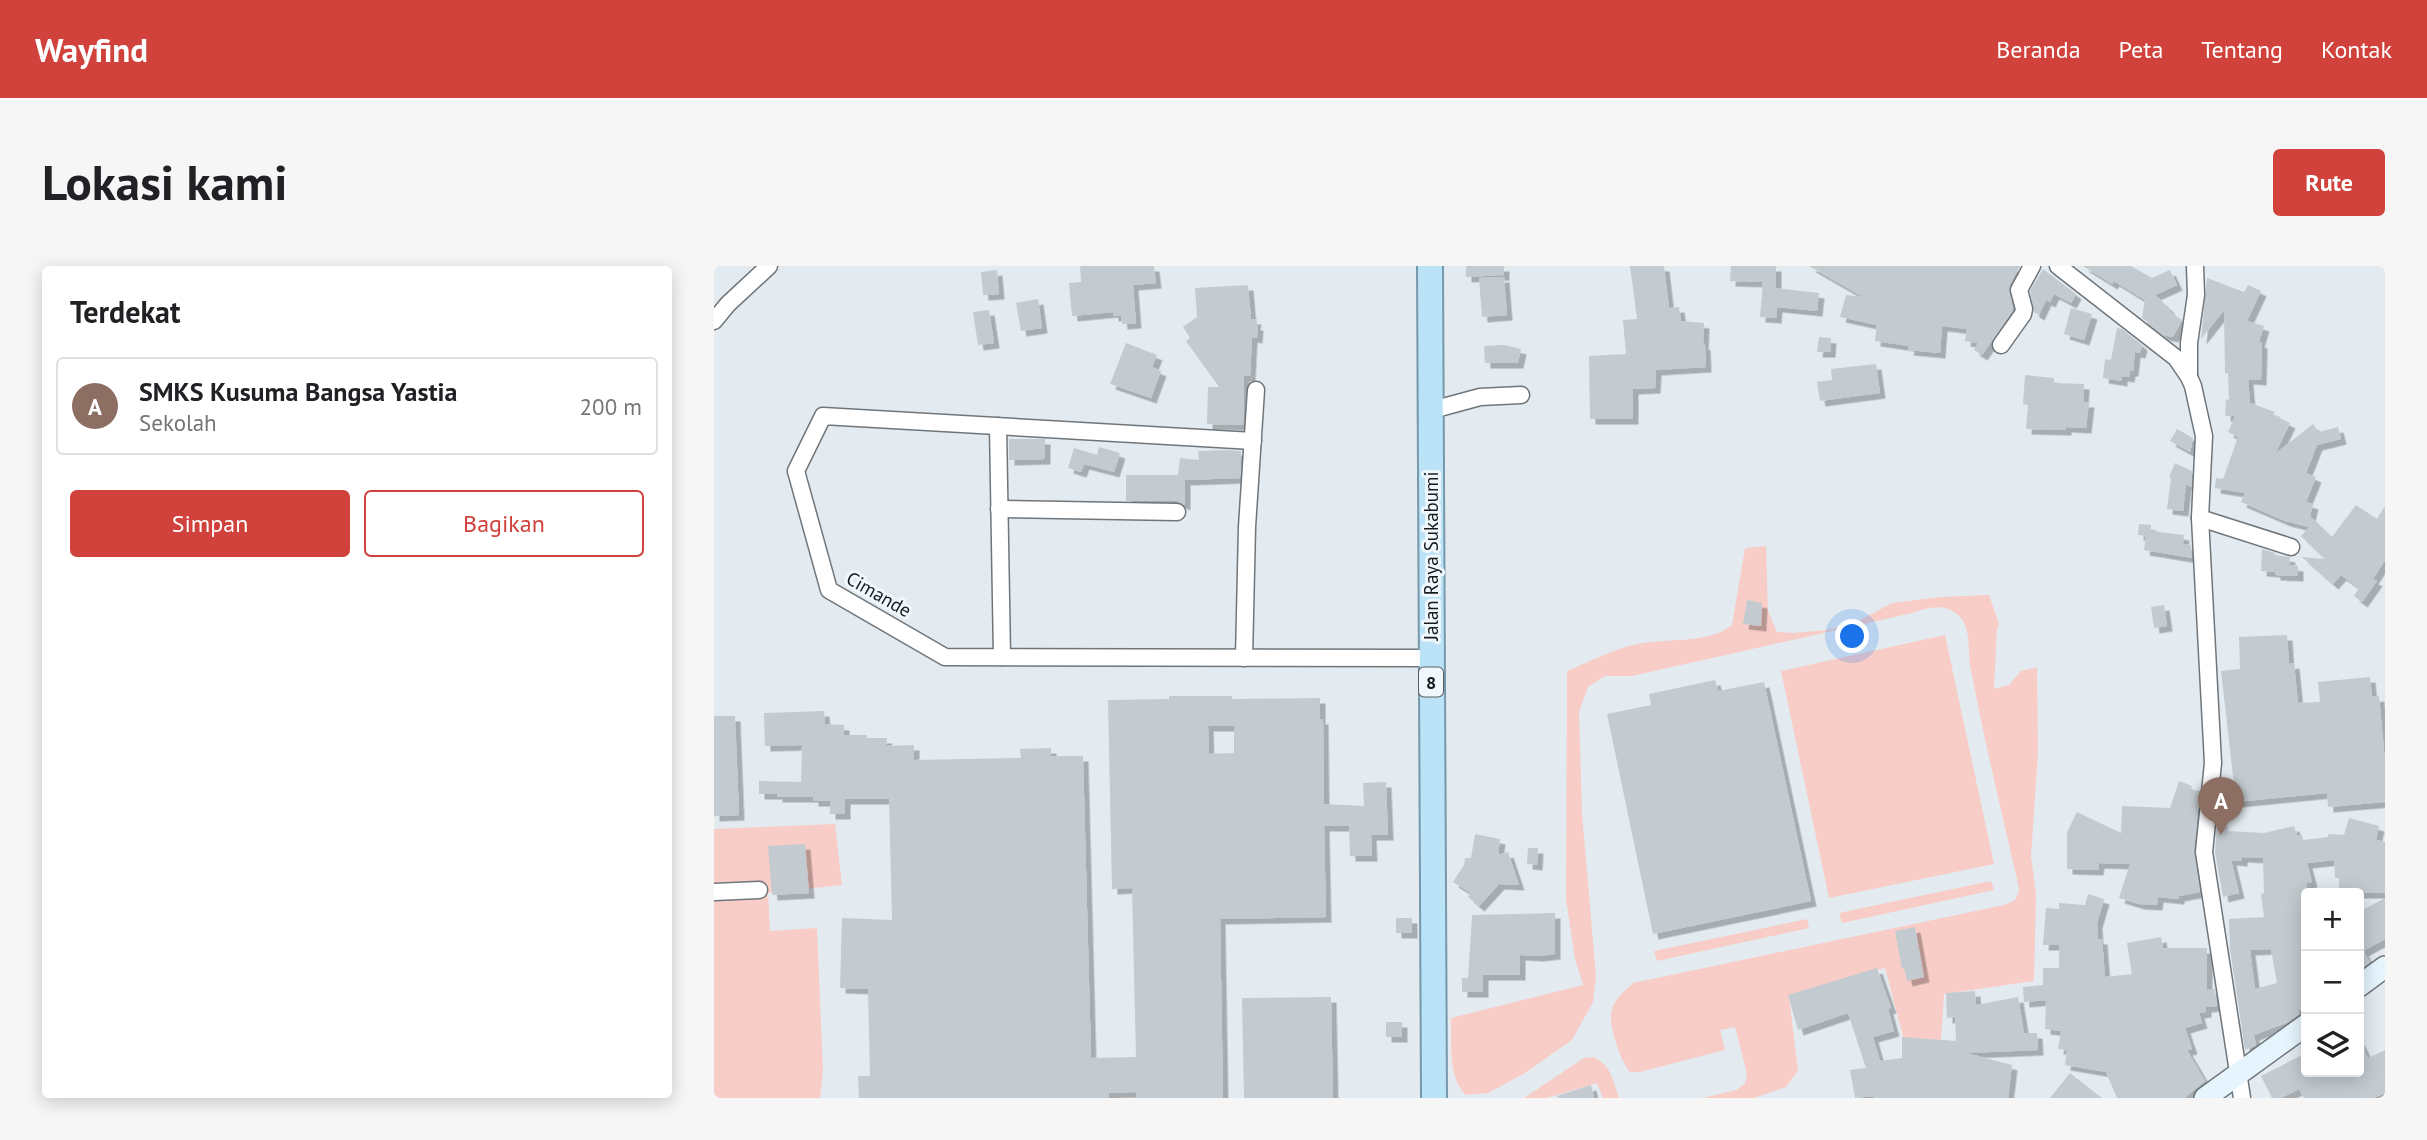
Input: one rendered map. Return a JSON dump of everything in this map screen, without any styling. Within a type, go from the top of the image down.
[{"type":"highway","name":"Jalan Raya Sukabumi","points":[[1430,266],[1434,1098]]},
{"type":"main road","points":[[2364,982],[2385,967]]},
{"type":"main road","points":[[2205,1098],[2301,1028]]},
{"type":"street","points":[[714,321],[728,304],[769,266]]},
{"type":"street","points":[[2001,345],[2023,314],[2019,290],[2032,266]]},
{"type":"street","points":[[2058,266],[2166,349],[2189,377]]},
{"type":"street","points":[[2195,268],[2196,295],[2189,343],[2189,377],[2202,419],[2204,436],[2200,517],[2213,764],[2204,852],[2242,1098]]},
{"type":"street","points":[[1244,658],[1247,527],[1256,390]]},
{"type":"street","points":[[1432,410],[1480,397],[1521,395]]},
{"type":"street","name":"Cimande","points":[[1253,441],[823,416],[796,471],[830,590],[945,657],[1431,658]]},
{"type":"street","points":[[998,426],[1002,657]]},
{"type":"street","points":[[999,509],[1177,512]]},
{"type":"street","points":[[2200,517],[2291,547]]},
{"type":"street","points":[[714,892],[759,890]]},
{"type":"shaded area","points":[[1766,546],[1768,611],[1777,632],[1827,630],[1855,623],[1892,603],[1989,595],[1999,624],[1994,689],[2009,685],[2021,671],[2037,667],[2038,753],[2031,856],[2036,894],[2034,981],[1944,994],[1941,1040],[1904,1040],[1885,968],[1789,996],[1798,1071],[1786,1087],[1754,1098],[1703,1098],[1736,1090],[1745,1084],[1747,1074],[1735,1027],[1720,1030],[1725,1050],[1640,1072],[1630,1072],[1616,1042],[1611,1024],[1613,1005],[1633,983],[2004,905],[2015,900],[2019,891],[2017,879],[1976,696],[1967,630],[1961,618],[1950,610],[1938,607],[1925,609],[1632,676],[1605,676],[1588,687],[1579,712],[1582,813],[1596,976],[1593,1002],[1572,1040],[1525,1073],[1488,1093],[1466,1095],[1460,1088],[1453,1069],[1451,1018],[1583,985],[1575,959],[1566,899],[1567,671],[1629,646],[1700,638],[1723,631],[1732,625],[1745,548]]},
{"type":"shaded area","points":[[1945,635],[1994,864],[1829,898],[1781,671]]},
{"type":"shaded area","points":[[835,824],[842,885],[768,893],[770,931],[817,928],[823,1071],[820,1098],[714,1098],[714,829]]},
{"type":"shaded area","points":[[1991,881],[1994,890],[1842,923],[1839,913]]},
{"type":"shaded area","points":[[1807,919],[1809,928],[1657,961],[1654,951]]},
{"type":"shaded area","points":[[1593,1057],[1608,1069],[1619,1098],[1603,1098],[1597,1083],[1547,1098],[1524,1098],[1584,1058]]},
{"type":"building","points":[[1080,266],[1154,266],[1156,283],[1133,285],[1136,323],[1122,324],[1121,315],[1113,316],[1113,312],[1072,316],[1069,283],[1081,282]]},
{"type":"building","points":[[1466,266],[1504,266],[1504,275],[1466,277]]},
{"type":"building","points":[[1630,266],[1664,266],[1669,308],[1679,307],[1681,321],[1704,323],[1706,367],[1656,370],[1655,388],[1633,389],[1633,419],[1590,419],[1589,356],[1626,354],[1623,320],[1637,319]]},
{"type":"building","points":[[1731,266],[1776,266],[1776,288],[1819,293],[1817,311],[1777,307],[1776,318],[1760,317],[1763,282],[1730,281]]},
{"type":"building","points":[[1809,266],[2020,266],[2009,286],[2013,310],[1982,355],[1974,350],[1978,343],[1965,341],[1967,329],[1942,326],[1940,353],[1908,350],[1909,346],[1875,341],[1877,325],[1840,317],[1846,295],[1863,297]]},
{"type":"building","points":[[2083,266],[2131,266],[2152,278],[2170,270],[2177,285],[2155,295],[2169,311],[2182,320],[2173,337],[2164,335],[2142,318],[2145,300]]},
{"type":"building","points":[[2043,269],[2076,294],[2071,303],[2054,294],[2050,302],[2046,300],[2039,315],[2034,312],[2030,291]]},
{"type":"building","points":[[997,270],[999,294],[983,295],[981,272]]},
{"type":"building","points":[[1504,277],[1507,315],[1482,317],[1479,278]]},
{"type":"building","points":[[2207,278],[2244,292],[2248,285],[2261,291],[2247,321],[2264,326],[2259,342],[2262,343],[2261,380],[2248,379],[2250,403],[2275,412],[2273,415],[2290,423],[2275,454],[2313,424],[2319,432],[2338,427],[2341,439],[2317,445],[2306,473],[2316,477],[2306,502],[2313,504],[2310,516],[2332,537],[2356,505],[2377,519],[2385,506],[2385,560],[2373,579],[2377,581],[2362,602],[2354,596],[2359,588],[2341,575],[2333,584],[2302,557],[2325,559],[2301,536],[2309,527],[2285,521],[2241,502],[2245,493],[2215,488],[2216,478],[2223,479],[2238,437],[2228,432],[2235,416],[2225,416],[2226,399],[2229,400],[2228,373],[2225,373],[2224,310],[2201,339]]},
{"type":"building","points":[[1248,285],[1251,319],[1256,319],[1255,325],[1258,325],[1257,338],[1252,337],[1250,376],[1244,376],[1243,425],[1207,424],[1208,387],[1219,387],[1186,341],[1190,338],[1183,327],[1197,317],[1195,288]]},
{"type":"building","points":[[1038,299],[1042,328],[1021,331],[1016,303]]},
{"type":"building","points":[[2071,308],[2092,314],[2084,340],[2064,334]]},
{"type":"building","points":[[989,310],[994,343],[978,345],[973,312]]},
{"type":"building","points":[[2117,328],[2142,345],[2140,353],[2135,352],[2133,371],[2130,371],[2129,377],[2122,376],[2122,381],[2103,378],[2105,359],[2111,360]]},
{"type":"building","points":[[1819,337],[1831,338],[1830,352],[1817,352]]},
{"type":"building","points":[[1126,343],[1157,355],[1152,367],[1161,371],[1151,398],[1110,384]]},
{"type":"building","points":[[1504,345],[1521,349],[1518,363],[1485,363],[1484,346]]},
{"type":"building","points":[[1876,364],[1880,393],[1820,401],[1817,382],[1832,380],[1831,369]]},
{"type":"building","points":[[2025,375],[2054,378],[2054,383],[2084,384],[2083,402],[2089,402],[2086,428],[2026,429],[2028,405],[2023,404]]},
{"type":"building","points":[[2177,429],[2193,438],[2190,452],[2170,441]]},
{"type":"building","points":[[1009,439],[1045,439],[1045,459],[1009,460]]},
{"type":"building","points":[[1099,447],[1120,453],[1114,472],[1084,464],[1081,472],[1068,468],[1074,448],[1097,455]]},
{"type":"building","points":[[1198,451],[1241,451],[1240,478],[1185,480],[1185,505],[1177,501],[1126,501],[1126,475],[1178,475],[1180,458],[1199,460]]},
{"type":"building","points":[[2175,463],[2192,471],[2191,487],[2186,484],[2183,511],[2167,509],[2169,477]]},
{"type":"building","points":[[2139,524],[2151,525],[2151,531],[2184,535],[2183,544],[2191,545],[2192,558],[2144,550],[2146,536],[2138,535]]},
{"type":"building","points":[[2262,549],[2275,555],[2290,557],[2289,565],[2298,566],[2298,576],[2261,571]]},
{"type":"building","points":[[1747,600],[1762,603],[1761,626],[1743,624]]},
{"type":"building","points":[[2164,605],[2167,626],[2154,628],[2151,607]]},
{"type":"building","points":[[2287,635],[2289,664],[2294,663],[2298,703],[2320,702],[2318,682],[2370,677],[2372,697],[2379,696],[2385,762],[2385,802],[2328,807],[2327,793],[2236,802],[2221,671],[2240,669],[2239,637]]},
{"type":"building","points":[[1715,680],[1718,691],[1764,682],[1811,901],[1653,934],[1607,714],[1651,705],[1649,694]]},
{"type":"building","points":[[1169,696],[1232,696],[1232,699],[1320,698],[1320,719],[1323,719],[1324,804],[1364,806],[1363,783],[1386,782],[1388,835],[1371,835],[1372,856],[1350,856],[1349,826],[1324,826],[1326,917],[1220,919],[1223,1098],[1136,1098],[1136,1092],[1109,1093],[1108,1098],[859,1098],[858,1076],[870,1076],[868,989],[840,988],[842,918],[892,920],[889,799],[845,799],[845,814],[830,814],[830,801],[813,801],[813,797],[759,794],[759,781],[801,782],[802,745],[765,746],[764,713],[824,711],[825,724],[844,725],[844,735],[887,738],[886,746],[914,745],[914,760],[1021,758],[1020,749],[1051,748],[1051,756],[1083,756],[1091,1058],[1136,1057],[1132,888],[1112,889],[1108,700],[1169,699]],"holes":[[[1208,726],[1234,726],[1234,753],[1209,754]]]},
{"type":"building","points":[[714,716],[735,716],[739,815],[714,816]]},
{"type":"building","points":[[2179,781],[2192,786],[2190,790],[2200,791],[2194,851],[2200,892],[2179,896],[2179,899],[2158,897],[2157,905],[2139,904],[2119,898],[2130,864],[2099,863],[2098,870],[2067,869],[2067,832],[2077,812],[2121,833],[2122,806],[2170,808]]},
{"type":"building","points":[[2349,818],[2379,826],[2376,840],[2385,842],[2385,893],[2364,893],[2364,888],[2339,888],[2339,878],[2335,878],[2334,860],[2307,863],[2312,882],[2307,883],[2306,888],[2301,888],[2301,1009],[2298,1010],[2299,1014],[2286,1023],[2254,1035],[2256,1045],[2245,1050],[2230,949],[2229,919],[2264,917],[2261,894],[2264,893],[2263,858],[2242,857],[2242,861],[2231,860],[2239,893],[2223,897],[2215,852],[2217,826],[2228,827],[2228,831],[2264,833],[2294,826],[2297,836],[2302,835],[2303,840],[2328,837],[2328,834],[2344,835]],"holes":[[[2271,949],[2277,983],[2255,989],[2250,950]]]},
{"type":"building","points":[[1475,834],[1500,839],[1498,855],[1508,852],[1519,885],[1499,884],[1479,906],[1468,897],[1471,893],[1453,882],[1464,865],[1465,858],[1471,858]]},
{"type":"building","points":[[805,844],[809,893],[772,895],[768,846]]},
{"type":"building","points":[[1528,848],[1538,848],[1537,865],[1527,864]]},
{"type":"building","points":[[2088,894],[2104,899],[2097,923],[2098,939],[2102,939],[2105,977],[2132,974],[2127,943],[2161,937],[2163,948],[2207,948],[2207,990],[2215,989],[2217,1006],[2206,1007],[2206,1012],[2199,1013],[2202,1023],[2185,1028],[2192,1049],[2187,1050],[2205,1081],[2184,1098],[2117,1098],[2106,1072],[2065,1065],[2067,1050],[2058,1049],[2061,1031],[2045,1029],[2046,1000],[2024,1002],[2023,987],[2043,985],[2043,968],[2059,968],[2059,945],[2043,945],[2046,908],[2059,909],[2059,903],[2085,905]]},
{"type":"building","points":[[2385,898],[2385,939],[2364,950],[2364,909]]},
{"type":"building","points":[[1555,913],[1555,954],[1520,955],[1520,975],[1483,975],[1483,992],[1462,992],[1462,978],[1468,978],[1472,915]]},
{"type":"building","points":[[1396,918],[1412,918],[1412,933],[1396,933]]},
{"type":"building","points":[[1915,927],[1924,977],[1907,981],[1895,931]]},
{"type":"building","points":[[2364,953],[2370,962],[2364,966]]},
{"type":"building","points":[[1877,968],[1891,1008],[1888,1009],[1894,1031],[1873,1037],[1880,1061],[1902,1058],[1902,1037],[1956,1041],[1955,1017],[1947,1018],[1946,993],[1975,991],[1976,1005],[2018,997],[2024,1033],[2037,1033],[2038,1050],[1966,1053],[2012,1065],[2008,1098],[1855,1098],[1850,1070],[1866,1068],[1848,1013],[1798,1030],[1788,995]]},
{"type":"building","points":[[1331,997],[1333,1098],[1244,1098],[1242,998]]},
{"type":"building","points":[[1386,1022],[1402,1022],[1402,1037],[1386,1037]]},
{"type":"building","points":[[2364,1050],[2368,1058],[2385,1050],[2385,1093],[2373,1098],[2304,1098],[2299,1089],[2281,1098],[2272,1098],[2261,1076],[2301,1056],[2301,1077],[2364,1077]]},
{"type":"building","points":[[2070,1073],[2102,1098],[2050,1098]]},
{"type":"building","points":[[1591,1085],[1594,1098],[1557,1096]]},
{"type":"place","name":"SMKS Kusuma Bangsa Yastia","points":[[2221,835]]}]
